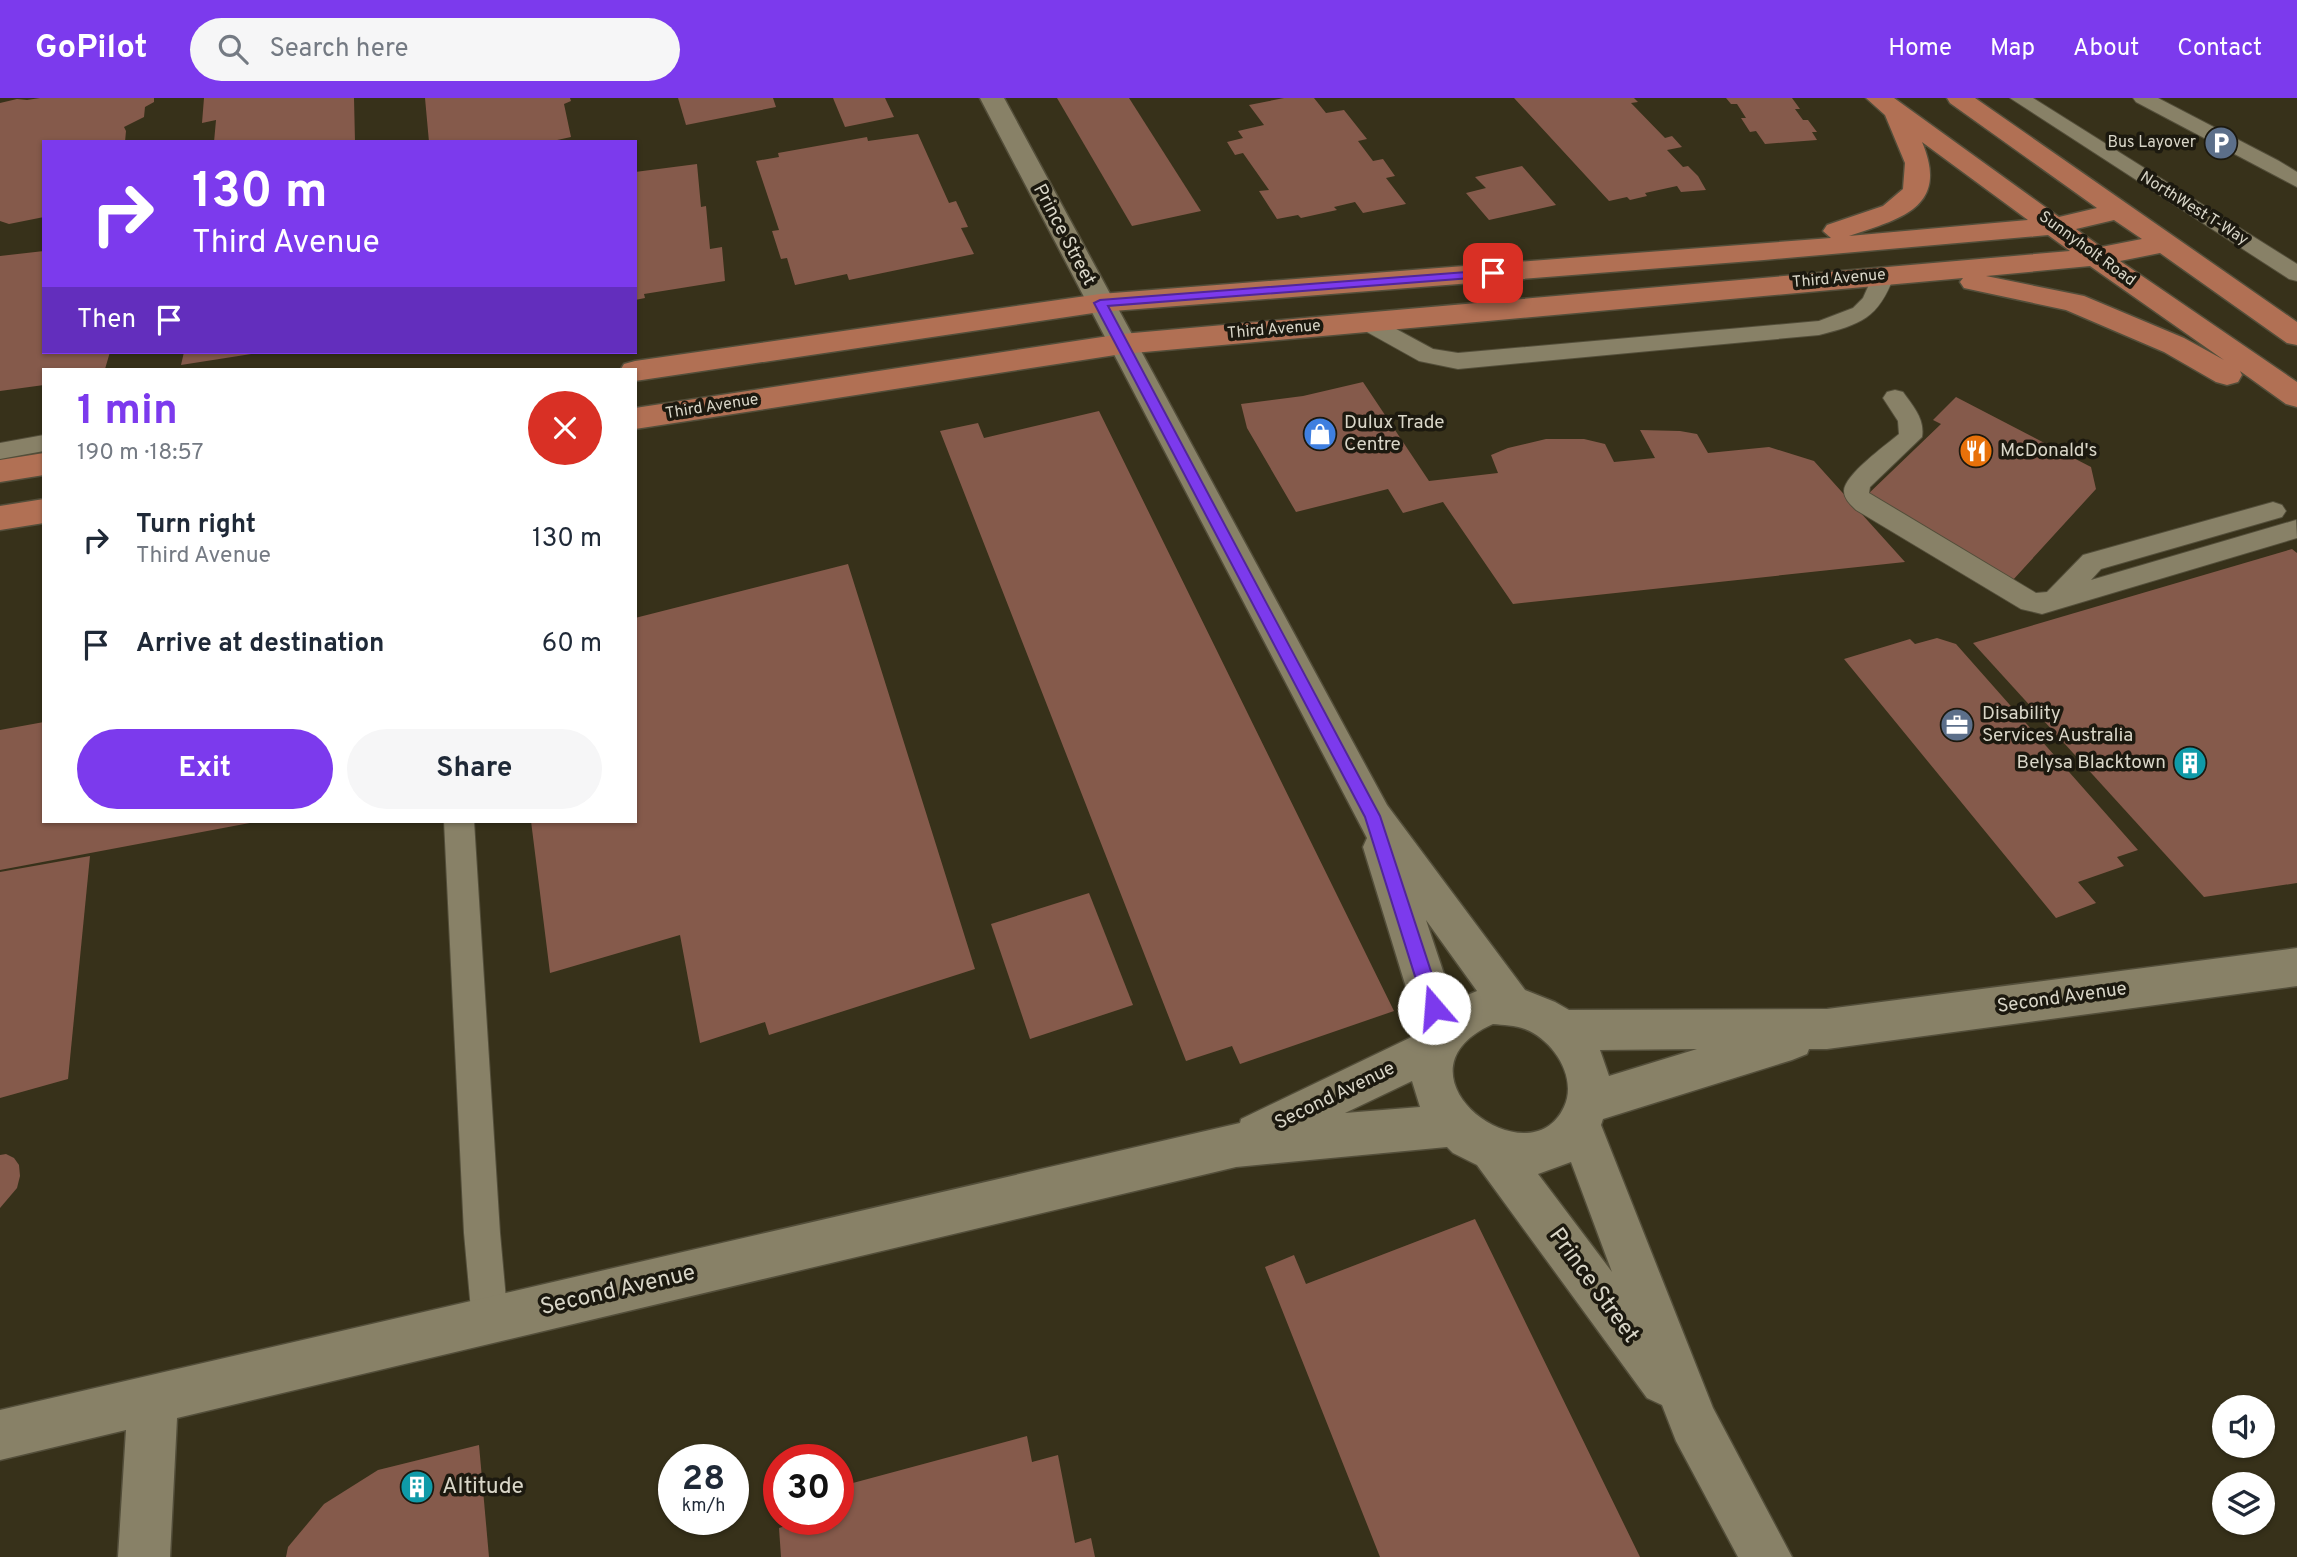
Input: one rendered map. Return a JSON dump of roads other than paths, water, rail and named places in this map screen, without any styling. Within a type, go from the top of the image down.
[{"type":"main road","points":[[1959,98],[2297,336]]},
{"type":"main road","name":"Third Avenue","points":[[1764,252],[1893,212],[1911,199],[1916,191],[1919,172],[1911,143],[1888,106]]},
{"type":"main road","name":"Sunnyholt Road","points":[[1888,106],[2096,257],[2297,397]]},
{"type":"main road","name":"Third Avenue","points":[[637,371],[1100,303],[1764,252],[2056,226],[2119,211]]},
{"type":"main road","name":"Third Avenue","points":[[637,419],[1122,344],[2096,257],[2166,243]]},
{"type":"main road","name":"Third Avenue","points":[[1916,272],[2024,289],[2074,302],[2106,314],[2174,345],[2243,384],[2297,420]]},
{"type":"main road","points":[[0,471],[42,464]]},
{"type":"main road","points":[[0,518],[42,512]]},
{"type":"street","name":"Prince Street","points":[[992,98],[1373,816],[1511,1005]]},
{"type":"street","name":"Prince Street","points":[[1373,816],[1438,1040]]},
{"type":"street","name":"Second Avenue","points":[[1562,1030],[1827,1029],[2297,967]]},
{"type":"street","points":[[1491,1005],[1511,1005],[1546,1018],[1562,1030],[1576,1045],[1585,1063],[1590,1083],[1584,1115],[1564,1142],[1542,1152],[1518,1155],[1493,1150],[1472,1139],[1454,1125],[1441,1107],[1433,1088],[1431,1067],[1438,1040],[1455,1019],[1472,1010],[1491,1005]]},
{"type":"street","name":"Second Avenue","points":[[1584,1115],[1827,1029]]},
{"type":"street","name":"Second Avenue","points":[[1236,1144],[1438,1040]]},
{"type":"street","name":"Prince Street","points":[[1584,1115],[1694,1423]]},
{"type":"street","name":"Second Avenue","points":[[0,1435],[1236,1144],[1454,1125]]},
{"type":"street","name":"Prince Street","points":[[1493,1150],[1694,1423],[1766,1557]]},
{"type":"street","points":[[144,1557],[153,1400]]},
{"type":"lane","name":"NorthWest T-Way","points":[[2020,98],[2297,274]]},
{"type":"lane","points":[[2143,98],[2297,181]]},
{"type":"lane","points":[[1366,322],[1413,350],[1440,360],[1507,357],[1819,328],[1866,311],[1876,296],[1883,275]]},
{"type":"lane","points":[[1895,398],[1911,420],[1913,429],[1910,438],[1860,482],[1856,490],[1857,496],[1865,504],[2030,602],[2042,604],[2295,529]]},
{"type":"lane","points":[[0,451],[42,443]]},
{"type":"lane","points":[[2055,600],[2092,562],[2273,510]]},
{"type":"lane","points":[[459,823],[490,1321]]},
{"type":"place","name":"Bus Layover","points":[[2221,143]]},
{"type":"place","name":"Dulux Trade Centre","points":[[1320,434]]},
{"type":"place","name":"McDonald's","points":[[1976,451]]},
{"type":"place","name":"Disability Services Australia","points":[[1957,725]]},
{"type":"place","name":"Belysa Blacktown","points":[[2190,763]]},
{"type":"place","name":"Altitude","points":[[417,1487]]}]
